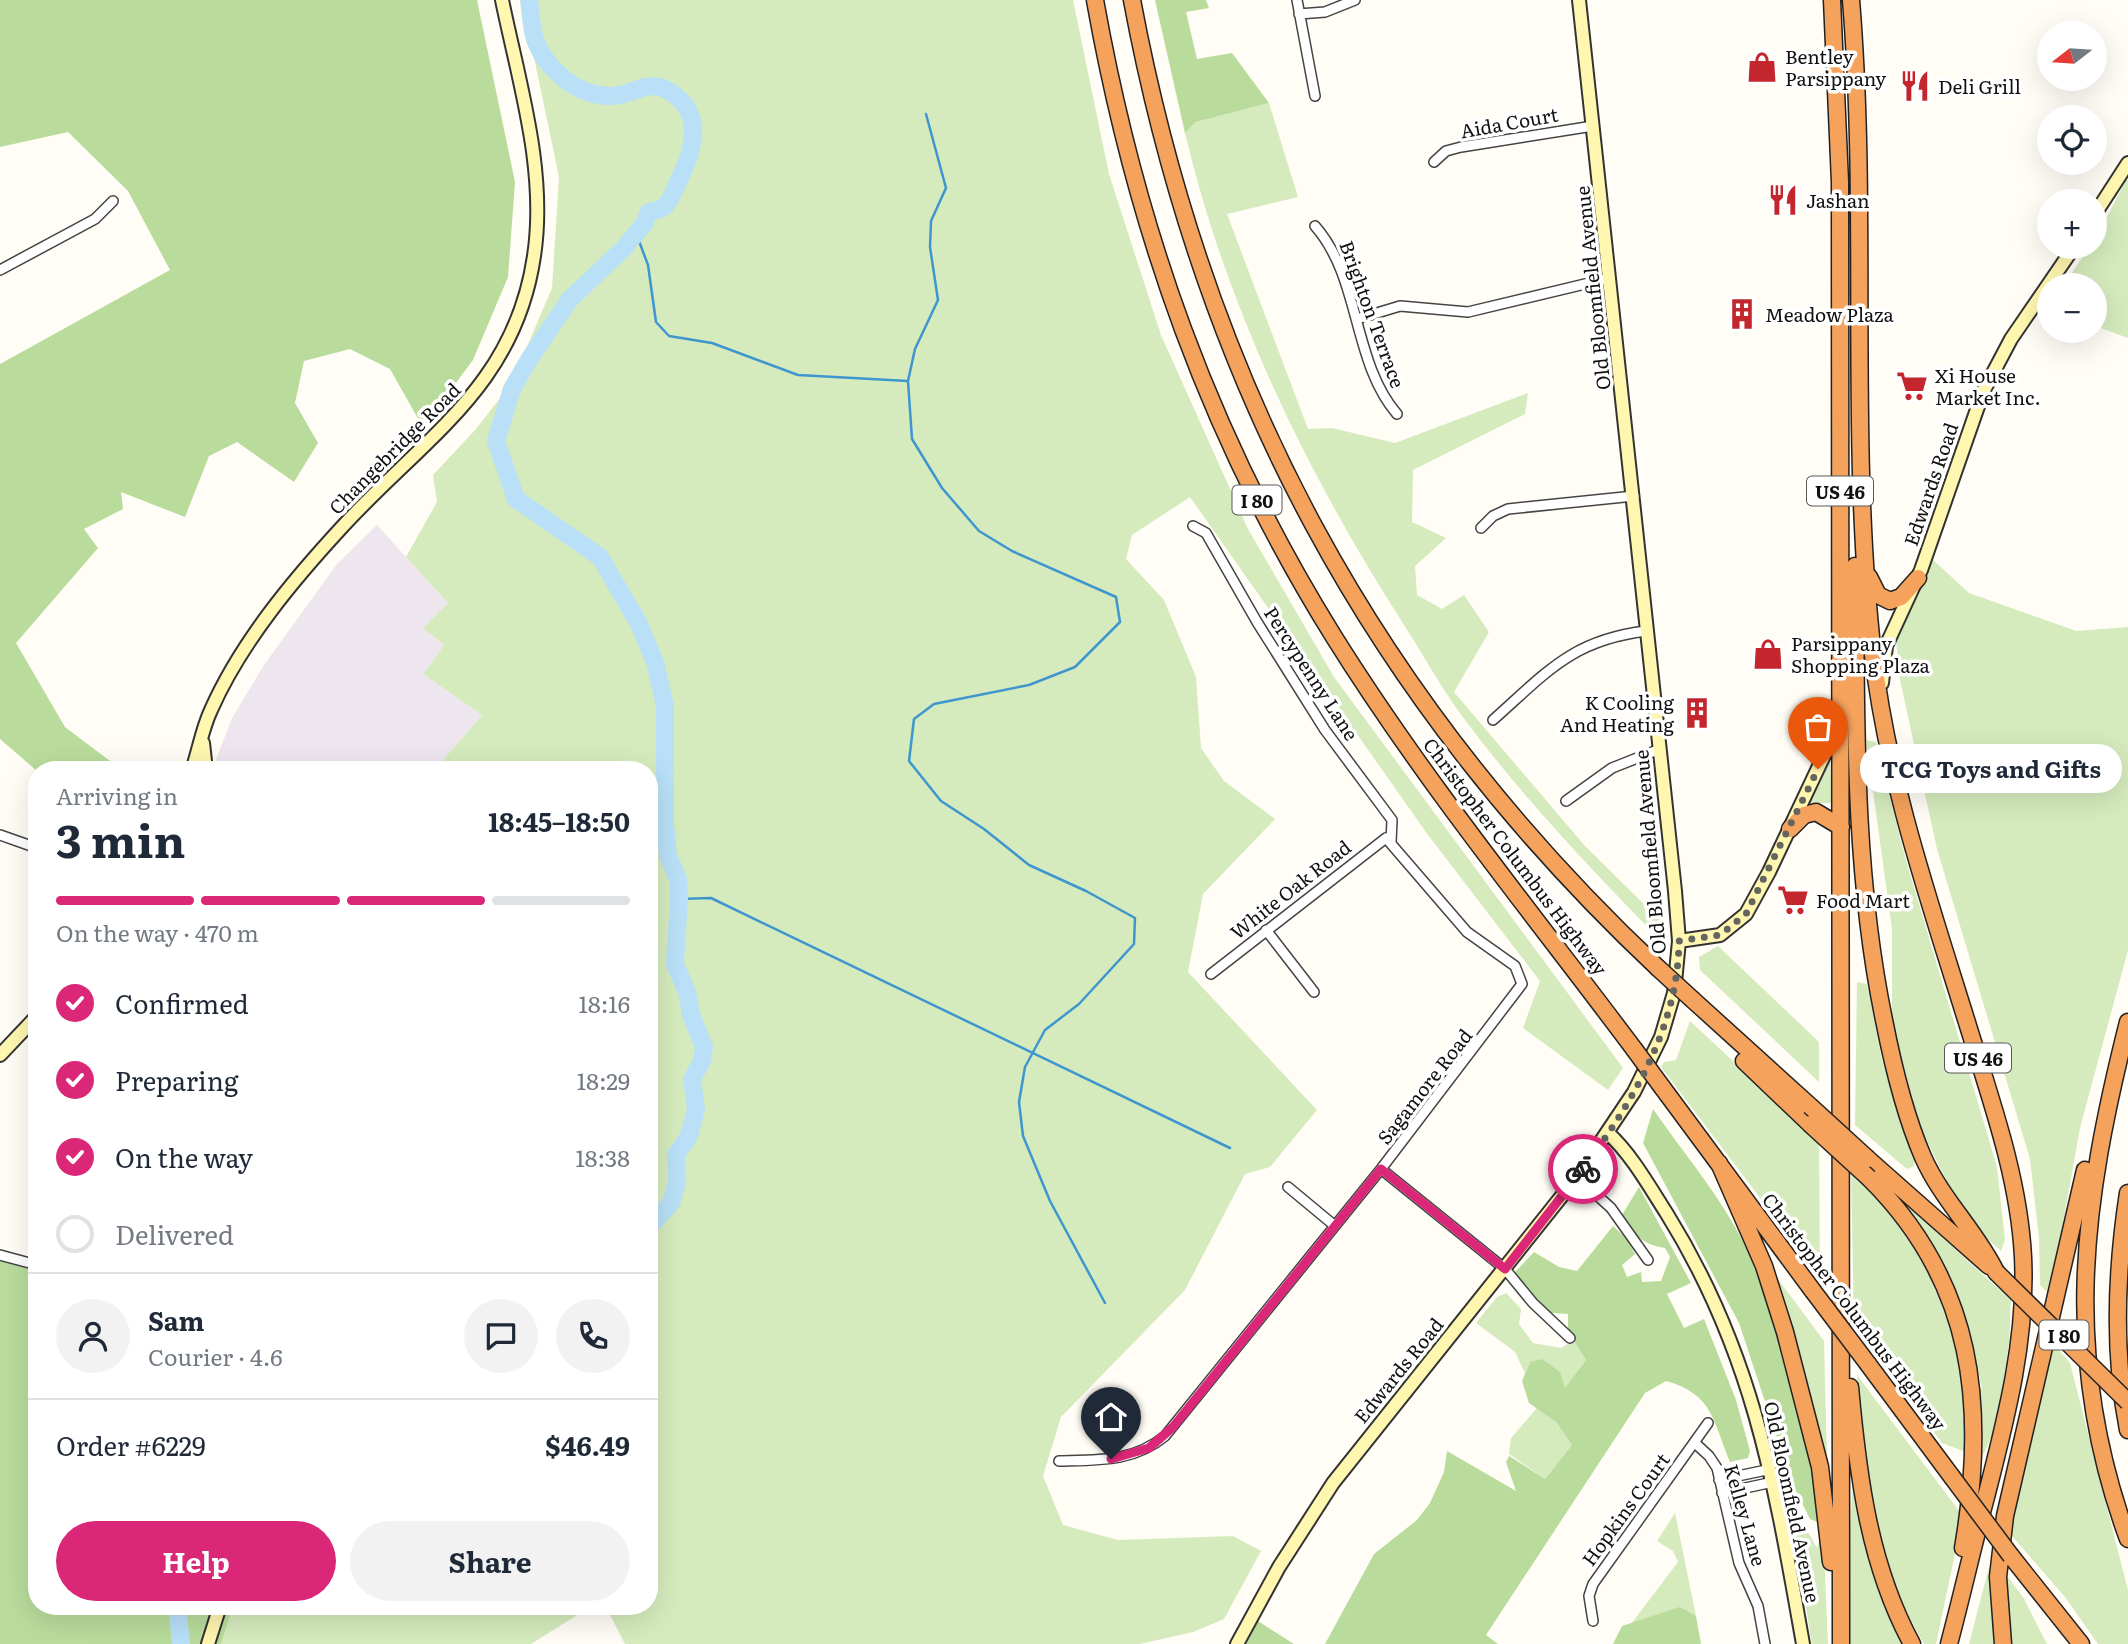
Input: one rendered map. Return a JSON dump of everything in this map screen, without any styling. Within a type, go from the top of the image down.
[{"type":"highway","name":"Christopher Columbus Highway","points":[[1094,0],[1120,129],[1149,236],[1199,374],[1260,508],[1314,604],[1372,696],[2075,1642]]},
{"type":"highway","name":"Christopher Columbus Highway","points":[[1132,0],[1157,121],[1196,259],[1247,393],[1304,511],[1383,645],[1469,764],[1544,854],[1658,968],[1996,1272],[2128,1402]]},
{"type":"highway","name":"US 46","points":[[1832,0],[1840,182],[1841,1644]]},
{"type":"highway","name":"US 46","points":[[1851,0],[1860,139],[1863,539],[1882,712],[1906,822],[2005,1147],[2021,1234],[2022,1310],[2016,1366],[1949,1644]]},
{"type":"highway","points":[[1863,539],[1855,550],[1857,792],[1863,889],[1878,989],[1899,1087],[1923,1156],[1948,1203],[1983,1246],[1996,1272]]},
{"type":"highway","points":[[1865,568],[1878,595],[1890,601],[1901,597],[1917,578]]},
{"type":"highway","points":[[1790,829],[1804,815],[1816,812],[1841,827]]},
{"type":"highway","points":[[2128,1022],[2096,1158],[2085,1249],[2089,1370],[2100,1444],[2128,1539]]},
{"type":"highway","points":[[1731,1034],[1739,1056],[1868,1178],[1900,1212],[1926,1249],[1947,1290],[1965,1342],[1975,1432],[1973,1488],[1961,1565],[1966,1579]]},
{"type":"highway","points":[[2003,1644],[1998,1577],[2010,1486],[2085,1168],[2096,1158]]},
{"type":"highway","points":[[1719,1163],[1765,1265],[1778,1307],[1817,1456],[1833,1577],[1841,1589]]},
{"type":"highway","points":[[2128,1194],[2119,1316],[2119,1363],[2128,1430]]},
{"type":"highway","points":[[1840,1364],[1849,1381],[1857,1461],[1874,1550],[1892,1602],[1912,1644]]},
{"type":"street","name":"Changebridge Road","points":[[195,761],[210,711],[224,684],[269,617],[344,525],[456,418],[488,376],[513,329],[535,255],[537,199],[530,139],[502,0]]},
{"type":"street","points":[[1297,0],[1315,96]]},
{"type":"street","points":[[1300,14],[1325,12],[1355,0]]},
{"type":"street","name":"Old Bloomfield Avenue","points":[[1579,0],[1634,496],[1679,941],[1674,993],[1667,1022],[1634,1092],[1608,1133],[1620,1144],[1645,1180],[1700,1273],[1739,1362],[1772,1475],[1803,1644]]},
{"type":"street","name":"Aida Court","points":[[1434,162],[1446,151],[1461,147],[1593,126]]},
{"type":"street","points":[[2107,195],[2128,163]]},
{"type":"street","points":[[0,270],[95,219],[113,201]]},
{"type":"street","name":"Brighton Terrace","points":[[1315,226],[1335,253],[1380,387],[1397,414]]},
{"type":"street","name":"Edwards Road","points":[[1882,712],[1882,677],[1886,646],[1917,578],[1983,392],[2011,339],[2066,259]]},
{"type":"street","points":[[1357,319],[1400,306],[1468,312],[1610,278]]},
{"type":"street","points":[[1481,528],[1493,516],[1508,509],[1634,496]]},
{"type":"street","name":"Percypenny Lane","points":[[1193,526],[1206,533],[1318,719],[1387,811],[1394,826],[1391,842]]},
{"type":"street","points":[[1493,720],[1574,651],[1609,636],[1647,631]]},
{"type":"street","points":[[1679,941],[1720,935],[1746,914],[1832,742],[1841,711]]},
{"type":"street","points":[[202,737],[205,761]]},
{"type":"street","points":[[1566,801],[1612,768],[1660,749]]},
{"type":"street","points":[[0,835],[28,845]]},
{"type":"street","name":"White Oak Road","points":[[1211,974],[1371,847],[1386,838],[1391,842]]},
{"type":"street","name":"Sagamore Road","points":[[1059,1461],[1124,1457],[1149,1448],[1165,1436],[1381,1169],[1522,984],[1515,966],[1468,932],[1391,842]]},
{"type":"street","points":[[1266,930],[1314,992]]},
{"type":"street","points":[[0,1055],[28,1025]]},
{"type":"street","name":"Edwards Road","points":[[1237,1644],[1279,1567],[1333,1483],[1577,1178],[1608,1133]]},
{"type":"street","points":[[1381,1169],[1505,1269],[1533,1303],[1570,1338]]},
{"type":"street","points":[[1577,1178],[1611,1208],[1648,1260]]},
{"type":"street","points":[[1288,1187],[1335,1226]]},
{"type":"street","points":[[0,1255],[28,1263]]},
{"type":"street","name":"Hopkins Court","points":[[1593,1621],[1589,1596],[1593,1584],[1708,1423]]},
{"type":"street","name":"Kelley Lane","points":[[1695,1443],[1713,1461],[1739,1563],[1758,1606],[1765,1644]]},
{"type":"street","points":[[1719,1480],[1772,1475]]},
{"type":"street","points":[[1722,1493],[1772,1475]]},
{"type":"street","points":[[208,1644],[217,1615]]},
{"type":"shaded area","points":[[377,525],[449,604],[424,628],[444,645],[423,674],[482,715],[442,761],[215,761],[232,718],[264,665],[337,564]]},
{"type":"green space","points":[[0,0],[477,0],[515,182],[508,277],[473,360],[444,399],[420,422],[390,369],[350,349],[304,361],[295,403],[318,443],[294,482],[237,442],[209,456],[185,517],[121,492],[123,509],[84,529],[98,548],[16,643],[65,727],[110,761],[28,761],[28,763],[0,739],[0,364],[170,270],[128,191],[68,132],[0,147]]},
{"type":"green space","points":[[522,0],[1073,0],[1109,174],[1161,335],[1248,529],[1334,677],[1623,1068],[1608,1090],[1523,1028],[1540,981],[1428,835],[1190,497],[1132,535],[1126,559],[1164,600],[1196,677],[1201,748],[1224,781],[1275,819],[1203,894],[1188,972],[1317,1110],[1270,1167],[1245,1174],[1185,1290],[1061,1417],[1043,1476],[1063,1525],[1118,1540],[1233,1536],[1261,1551],[1224,1619],[1193,1632],[1140,1644],[625,1644],[610,1615],[658,1615],[658,761],[442,761],[482,715],[423,674],[444,645],[423,628],[448,603],[406,557],[437,502],[433,475],[476,429],[511,384],[552,288],[559,177]]},
{"type":"green space","points":[[1155,0],[1206,0],[1209,8],[1186,12],[1197,59],[1232,53],[1269,103],[1196,122],[1185,133]]},
{"type":"green space","points":[[1269,103],[1298,197],[1227,214],[1308,429],[1332,428],[1395,443],[1528,393],[1525,414],[1413,470],[1412,522],[1446,538],[1415,566],[1417,595],[1442,609],[1464,595],[1489,632],[1454,692],[1585,846],[1663,923],[1663,943],[1532,803],[1453,703],[1336,511],[1274,390],[1223,264],[1185,133],[1196,122]]},
{"type":"green space","points":[[2126,179],[2128,180],[2128,338],[2107,330],[2107,273],[2072,273],[2081,259],[2107,259],[2107,218]]},
{"type":"green space","points":[[1932,559],[1969,593],[2076,631],[2128,627],[2128,950],[2080,1128],[2061,1234],[2047,1292],[2040,1285],[2039,1238],[2030,1159],[1937,849],[1900,680],[1893,611],[1907,614]]},
{"type":"green space","points":[[1866,740],[1876,742],[1905,857],[1997,1167],[2005,1240],[2001,1251],[1983,1235],[1955,1198],[1921,1129],[1892,1024],[1892,929]]},
{"type":"green space","points":[[1830,762],[1832,803],[1808,803],[1807,802]]},
{"type":"green space","points":[[1718,946],[1819,1042],[1819,1082],[1700,970],[1699,957]]},
{"type":"green space","points":[[1857,982],[1867,984],[1882,1060],[1915,1158],[1914,1166],[1907,1169],[1855,1125]]},
{"type":"green space","points":[[1690,1021],[1819,1141],[1820,1277],[1661,1067],[1664,1062],[1676,1060]]},
{"type":"green space","points":[[1653,1109],[1726,1212],[1751,1259],[1790,1371],[1808,1450],[1820,1523],[1810,1519],[1792,1483],[1739,1323],[1643,1143]]},
{"type":"green space","points":[[1851,1170],[1904,1234],[1924,1265],[1940,1298],[1952,1332],[1960,1368],[1965,1408],[1966,1452],[1942,1443],[1854,1327]]},
{"type":"green space","points":[[1639,1187],[1691,1283],[1667,1294],[1684,1328],[1704,1319],[1736,1400],[1750,1451],[1748,1458],[1730,1462],[1715,1422],[1702,1402],[1693,1393],[1666,1381],[1645,1393],[1486,1635],[1498,1644],[1325,1644],[1374,1554],[1417,1520],[1430,1503],[1444,1472],[1447,1451],[1516,1491],[1506,1462],[1509,1456],[1545,1479],[1572,1445],[1556,1422],[1529,1403],[1522,1381],[1530,1362],[1542,1359],[1560,1372],[1565,1388],[1586,1360],[1568,1331],[1568,1314],[1540,1312],[1513,1274],[1534,1252],[1559,1267],[1577,1271],[1613,1226],[1627,1239],[1635,1254],[1622,1265],[1627,1277],[1641,1272],[1642,1282],[1661,1281],[1670,1257],[1665,1248],[1639,1238],[1622,1215]]},
{"type":"green space","points":[[1893,1193],[2011,1300],[2009,1343],[1997,1423],[1981,1460],[1978,1390],[1982,1388],[1970,1333],[1953,1283],[1950,1283]]},
{"type":"green space","points":[[0,1261],[28,1269],[28,1615],[230,1615],[221,1644],[0,1644]]},
{"type":"green space","points":[[1778,1279],[1824,1341],[1827,1459]]},
{"type":"green space","points":[[1506,1293],[1521,1309],[1519,1324],[1533,1343],[1561,1348],[1574,1340],[1586,1360],[1565,1389],[1530,1362],[1525,1373],[1515,1352],[1476,1323],[1497,1297]]},
{"type":"green space","points":[[2052,1342],[2070,1363],[2128,1590],[2128,1644],[2098,1644],[2065,1597],[2006,1529]]},
{"type":"green space","points":[[1857,1375],[1963,1516],[1936,1644],[1924,1644],[1907,1612],[1882,1547],[1867,1481]]},
{"type":"green space","points":[[1537,1408],[1556,1422],[1572,1445],[1545,1479],[1509,1454],[1511,1438]]},
{"type":"green space","points":[[1782,1463],[1801,1520],[1817,1548],[1823,1530],[1828,1644],[1812,1644]]},
{"type":"green space","points":[[1853,1481],[1875,1576],[1905,1644],[1849,1644],[1848,1558]]},
{"type":"green space","points":[[1675,1513],[1696,1616],[1679,1608],[1631,1624],[1678,1562],[1673,1551],[1657,1541]]},
{"type":"green space","points":[[1989,1567],[1997,1644],[1969,1644]]},
{"type":"green space","points":[[2004,1572],[2023,1597],[2047,1644],[2008,1644]]},
{"type":"green space","points":[[1680,1607],[1696,1616],[1701,1644],[1613,1644],[1622,1626]]},
{"type":"green space","points":[[230,1615],[577,1615],[531,1644],[221,1644]]},
{"type":"green space","points":[[1258,1621],[1294,1644],[1246,1644]]},
{"type":"waterway","points":[[529,0],[532,27],[541,53],[566,80],[587,92],[610,96],[650,86],[658,87],[676,96],[685,105],[693,127],[687,162],[668,202],[662,208],[649,212],[644,224],[623,249],[570,299],[512,389],[496,441],[516,499],[600,557],[638,622],[655,662],[665,706],[665,824],[668,856],[678,879],[679,899],[675,964],[704,1047],[702,1061],[692,1079],[696,1110],[689,1136],[676,1155],[677,1182],[671,1203],[658,1217]]},
{"type":"waterway","points":[[926,114],[946,188],[931,221],[930,247],[938,300],[915,349],[908,381],[912,439],[942,488],[979,531],[1012,551],[1116,597],[1120,622],[1075,667],[1029,685],[934,704],[914,719],[909,761],[941,801],[984,829],[1029,865],[1086,891],[1135,918],[1134,944],[1079,1004],[1045,1030],[1025,1067],[1019,1102],[1023,1136],[1050,1201],[1105,1303]]},
{"type":"waterway","points":[[636,233],[648,265],[656,322],[669,336],[712,343],[798,375],[908,381]]},
{"type":"waterway","points":[[679,899],[711,898],[1230,1148]]},
{"type":"waterway","points":[[178,1615],[181,1644]]},
{"type":"way so far","points":[[1583,1169],[1634,1092],[1655,1052],[1667,1022],[1674,993],[1679,941],[1720,935],[1746,914],[1818,769]]},
{"type":"place","name":"Bentley Parsippany","points":[[1762,67]]},
{"type":"place","name":"Deli Grill","points":[[1915,86]]},
{"type":"place","name":"Jashan","points":[[1783,200]]},
{"type":"place","name":"Meadow Plaza","points":[[1742,314]]},
{"type":"place","name":"Xi House Market Inc.","points":[[1912,386]]},
{"type":"place","name":"Parsippany Shopping Plaza","points":[[1768,654]]},
{"type":"place","name":"K Cooling And Heating","points":[[1697,713]]},
{"type":"place","name":"TCG Toys and Gifts","points":[[1818,769]]},
{"type":"place","name":"Food Mart","points":[[1793,900]]},
{"type":"route","points":[[1111,1459],[1137,1454],[1165,1436],[1381,1169],[1505,1269],[1583,1169]]}]
